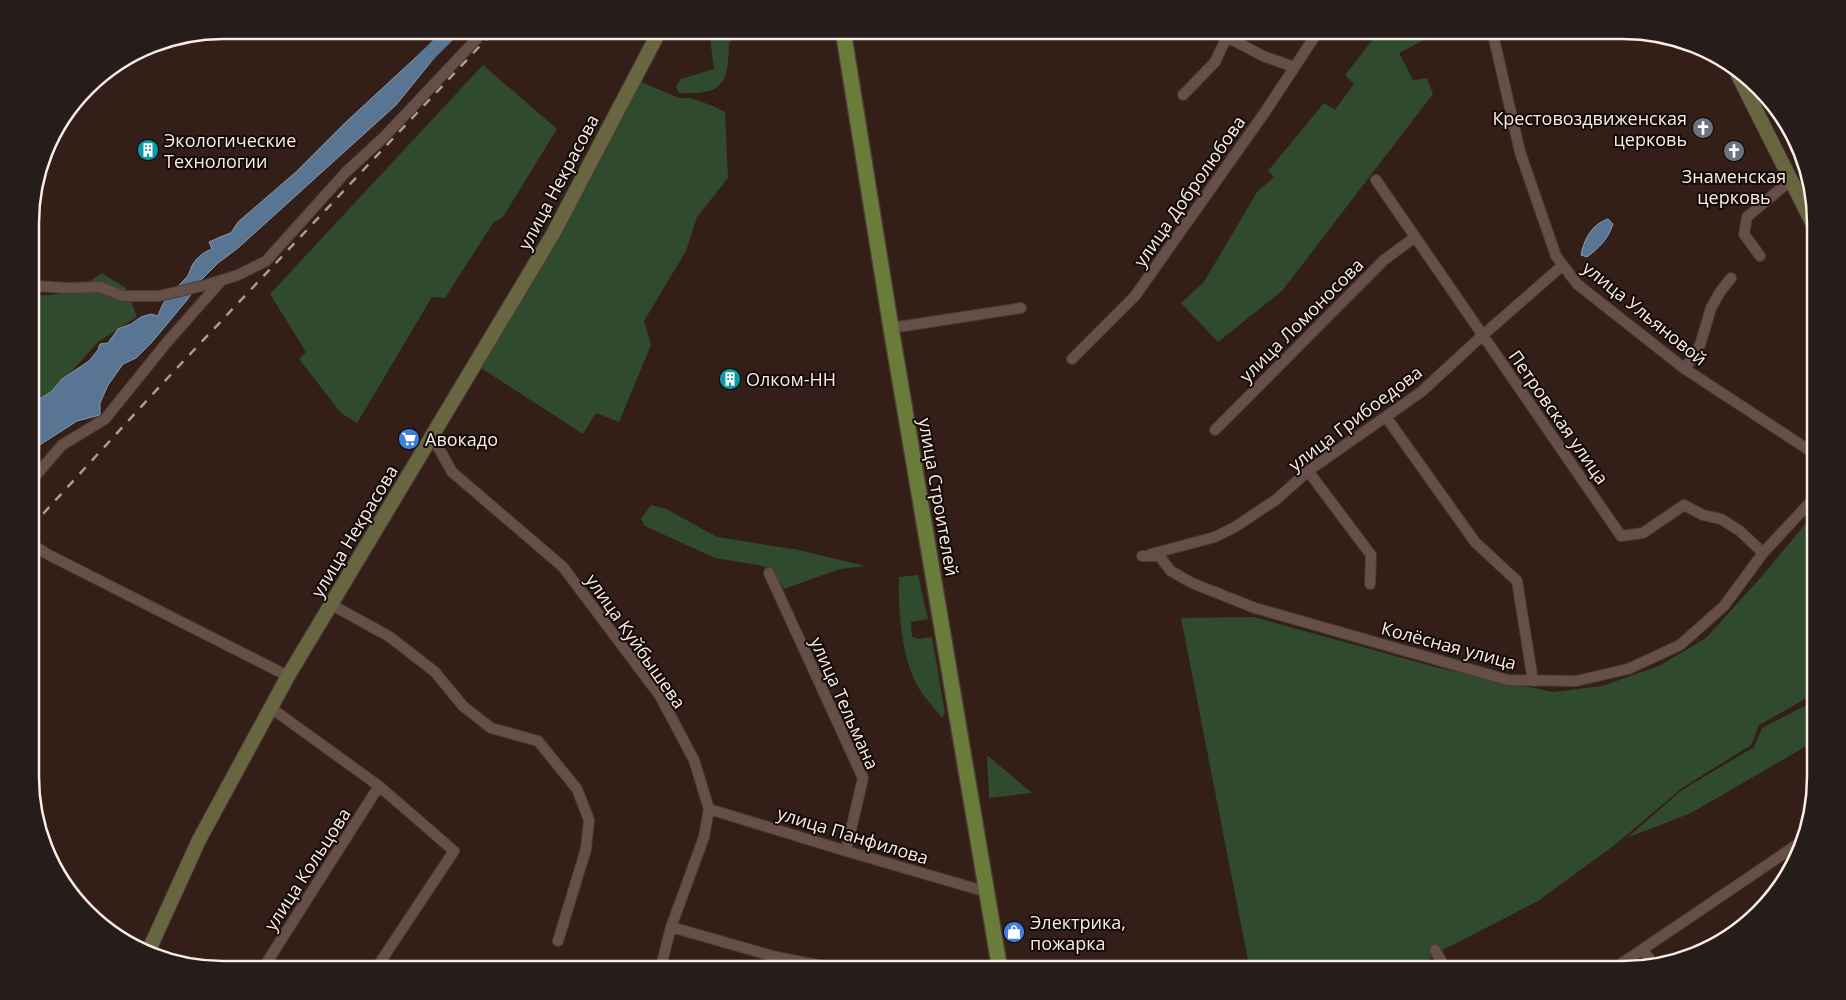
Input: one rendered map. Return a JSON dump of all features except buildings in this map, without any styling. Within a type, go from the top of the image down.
[{"type":"main road","name":"улица Строителей","points":[[844,39],[891,328],[998,961]]},
{"type":"street","points":[[39,286],[100,287],[123,296],[159,296],[223,280],[266,261],[346,172],[384,137],[477,39]]},
{"type":"street","name":"улица Некрасова","points":[[151,946],[199,840],[270,708],[553,234],[655,39]]},
{"type":"street","points":[[1183,95],[1215,62],[1226,39]]},
{"type":"street","points":[[1236,39],[1263,56],[1294,67]]},
{"type":"street","name":"улица Добролюбова","points":[[1072,358],[1135,296],[1313,39]]},
{"type":"street","name":"улица Ульяновой","points":[[1494,39],[1520,152],[1556,256],[1577,284],[1685,369],[1807,449]]},
{"type":"street","points":[[1742,84],[1807,212]]},
{"type":"street","name":"Петровская улица","points":[[1376,180],[1622,536],[1643,533],[1684,505],[1703,515],[1722,519],[1740,531],[1763,553]]},
{"type":"street","points":[[1760,256],[1744,234],[1747,217],[1791,180]]},
{"type":"street","name":"улица Ломоносова","points":[[1215,430],[1384,260],[1415,237]]},
{"type":"street","name":"улица Грибоедова","points":[[1142,556],[1215,537],[1235,527],[1276,499],[1308,471],[1421,392],[1483,334],[1563,265]]},
{"type":"street","points":[[1685,369],[1700,345],[1711,308],[1731,278]]},
{"type":"street","points":[[39,472],[62,445],[105,419],[168,341],[223,280]]},
{"type":"street","points":[[891,328],[1021,308]]},
{"type":"street","points":[[1386,417],[1475,542],[1518,581],[1533,681]]},
{"type":"street","name":"улица Куйбышева","points":[[432,436],[452,472],[563,567],[660,696],[694,760],[709,809],[704,837],[671,927],[662,961]]},
{"type":"street","points":[[1308,471],[1372,555],[1370,584]]},
{"type":"street","name":"Колёсная улица","points":[[1142,556],[1159,556],[1171,571],[1192,582],[1255,608],[1508,680],[1576,681],[1628,669],[1680,645],[1724,606],[1763,553],[1807,506]]},
{"type":"street","points":[[39,549],[288,676]]},
{"type":"street","name":"улица Тельмана","points":[[769,573],[863,778],[846,851]]},
{"type":"street","points":[[332,605],[390,636],[434,672],[463,706],[491,728],[538,741],[577,789],[589,820],[586,849],[558,941]]},
{"type":"street","points":[[270,708],[379,786],[454,851],[381,961]]},
{"type":"street","name":"улица Кольцова","points":[[268,961],[379,786]]},
{"type":"street","name":"улица Панфилова","points":[[709,809],[987,892]]},
{"type":"street","points":[[1626,961],[1793,848]]},
{"type":"street","points":[[671,927],[776,957],[797,961]]},
{"type":"street","points":[[1435,950],[1441,961]]},
{"type":"street","points":[[1643,950],[1650,959]]},
{"type":"green space","points":[[710,39],[734,39],[729,43],[727,68],[725,77],[720,84],[706,92],[679,93],[676,86],[681,79],[714,69]]},
{"type":"green space","points":[[1373,39],[1426,39],[1399,53],[1413,80],[1427,78],[1433,94],[1282,291],[1218,342],[1181,303],[1204,282],[1257,192],[1274,177],[1268,171],[1324,103],[1335,110],[1354,84],[1345,75]]},
{"type":"green space","points":[[483,65],[557,129],[503,217],[493,223],[445,298],[432,297],[357,423],[341,413],[299,359],[306,352],[270,294]]},
{"type":"green space","points":[[639,81],[679,98],[690,98],[725,112],[728,178],[697,217],[686,251],[644,321],[651,345],[619,422],[596,413],[583,434],[478,366]]},
{"type":"green space","points":[[102,273],[126,288],[137,317],[99,341],[51,392],[39,399],[39,295],[61,293],[85,284]]},
{"type":"green space","points":[[651,505],[666,509],[717,537],[799,550],[865,566],[840,569],[784,589],[771,569],[715,558],[645,526],[641,519]]},
{"type":"green space","points":[[1807,522],[1807,698],[1759,725],[1751,745],[1682,788],[1616,844],[1538,901],[1437,953],[1427,961],[1248,961],[1181,618],[1254,617],[1439,668],[1553,692],[1602,686],[1659,666],[1706,638],[1763,575]]},
{"type":"green space","points":[[918,575],[928,619],[911,622],[912,637],[918,639],[932,637],[945,713],[942,718],[916,683],[909,666],[903,641],[899,577]]},
{"type":"green space","points":[[1807,705],[1807,746],[1691,813],[1627,838],[1682,790],[1754,747],[1762,728]]},
{"type":"green space","points":[[987,755],[1032,793],[989,798]]},
{"type":"water","points":[[433,44],[439,52],[396,105],[238,248],[218,263],[199,282],[187,300],[152,342],[136,358],[123,364],[108,385],[100,403],[100,415],[77,421],[39,445],[39,399],[51,392],[62,379],[89,361],[98,350],[100,344],[108,343],[118,329],[131,324],[141,317],[151,314],[158,316],[166,299],[187,276],[195,261],[212,249],[209,242],[231,233],[238,222],[296,172],[346,122],[426,48]]},
{"type":"water","points":[[1608,219],[1613,224],[1600,246],[1587,257],[1581,255],[1584,243],[1593,228]]},
{"type":"waterway","points":[[423,60],[444,39]]},
{"type":"railway","points":[[39,518],[162,384],[487,39]]},
{"type":"place","name":"Крестовоздвиженская церковь","points":[[1703,128]]},
{"type":"place","name":"Экологические Технологии","points":[[148,150]]},
{"type":"place","name":"Знаменская церковь","points":[[1734,151]]},
{"type":"place","name":"Олком-НН","points":[[730,379]]},
{"type":"place","name":"Авокадо","points":[[409,439]]},
{"type":"place","name":"Электрика, пожарка","points":[[1014,932]]}]
